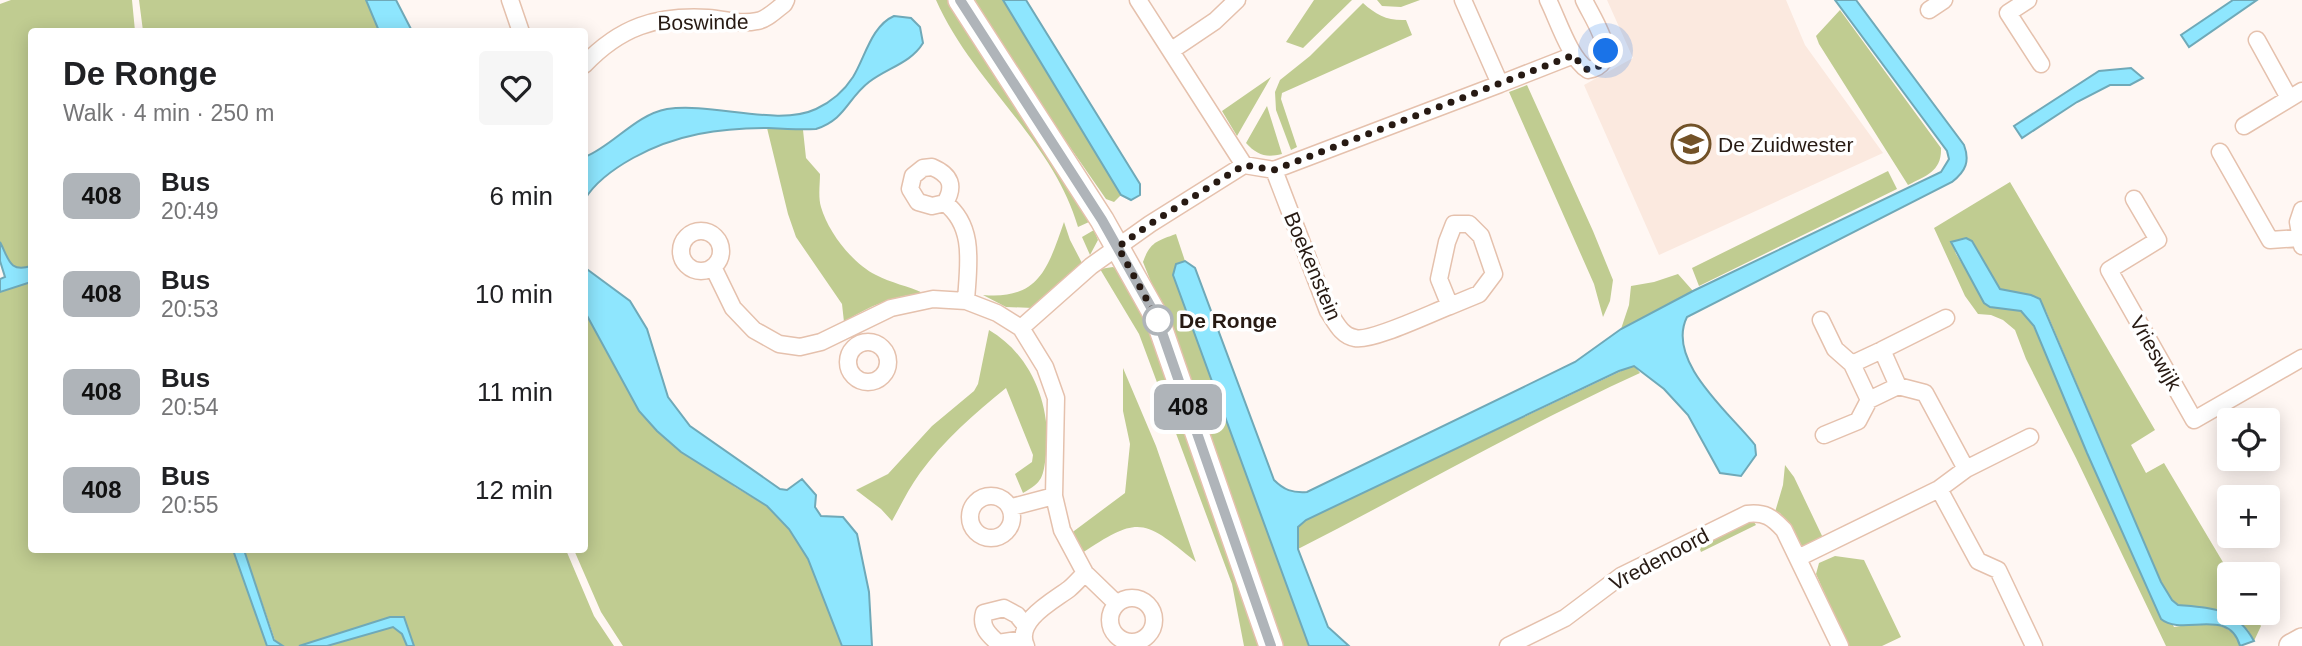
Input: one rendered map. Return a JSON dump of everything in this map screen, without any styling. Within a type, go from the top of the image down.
[{"type":"street","points":[[510,0],[520,28]]},
{"type":"street","name":"Boswinde","points":[[588,61],[626,31],[654,21],[710,18],[735,23],[760,21],[786,0]]},
{"type":"street","points":[[960,0],[1118,247],[1158,322],[1271,646]]},
{"type":"street","points":[[1138,0],[1244,165]]},
{"type":"street","points":[[1172,50],[1215,21],[1237,0]]},
{"type":"street","points":[[1463,0],[1500,84]]},
{"type":"street","points":[[1549,0],[1574,55],[1588,70],[1598,68],[1605,61],[1606,51],[1604,41],[1584,0]]},
{"type":"street","points":[[1929,10],[1944,0]]},
{"type":"street","points":[[2023,1],[2008,13],[2041,64]]},
{"type":"street","points":[[2244,126],[2295,94],[2257,40]]},
{"type":"street","points":[[1021,328],[1091,266],[1150,224],[1244,165],[1274,170],[1574,55]]},
{"type":"street","points":[[2220,152],[2270,240],[2301,242],[2298,222],[2302,210]]},
{"type":"street","name":"Boekenstein","points":[[1274,170],[1328,311],[1340,329],[1355,338],[1373,336],[1450,306],[1479,294],[1493,274],[1481,236],[1469,223],[1454,224],[1447,242],[1439,279],[1450,306]]},
{"type":"street","name":"Vrieswijk","points":[[2134,199],[2158,240],[2109,270],[2194,420],[2302,358]]},
{"type":"street","points":[[945,203],[955,211],[965,227],[969,255],[966,301]]},
{"type":"street","points":[[714,269],[733,308],[754,330],[779,344],[800,347],[821,342],[891,308],[933,299],[966,301],[997,313],[1021,328],[1045,367],[1056,398],[1054,496],[1062,530],[1085,573],[1116,603]]},
{"type":"street","points":[[1852,364],[1946,318]]},
{"type":"street","points":[[1821,320],[1835,349],[1852,364],[1869,400]]},
{"type":"street","points":[[855,326],[861,343]]},
{"type":"street","points":[[1882,350],[1898,386]]},
{"type":"street","points":[[1824,435],[1858,421],[1869,400],[1898,386],[1925,393],[1966,469]]},
{"type":"street","points":[[1798,558],[1940,489],[1966,469],[2030,437]]},
{"type":"street","points":[[1940,489],[1978,561],[1998,570],[2035,646]]},
{"type":"street","points":[[1012,507],[1054,496]]},
{"type":"street","name":"Vredenoord","points":[[1508,646],[1565,618],[1621,576],[1747,514],[1759,512],[1770,516],[1784,530],[1840,646]]},
{"type":"street","points":[[1025,637],[1042,608],[1085,573]]},
{"type":"street","points":[[2291,646],[2302,639]]},
{"type":"shaded area","points":[[1607,0],[1786,0],[1805,45],[1883,153],[1659,255],[1584,85],[1633,58]]},
{"type":"green space","points":[[11,0],[132,0],[135,28],[28,28],[28,267],[24,268],[18,268],[11,263],[0,242],[0,4]]},
{"type":"green space","points":[[139,0],[366,0],[378,28],[143,28]]},
{"type":"green space","points":[[936,0],[949,0],[1089,222],[1078,227],[1050,166],[970,58],[951,30]]},
{"type":"green space","points":[[975,0],[1003,0],[1121,195],[1114,202],[1106,199],[1022,78]]},
{"type":"green space","points":[[1314,0],[1352,0],[1303,48],[1286,42]]},
{"type":"green space","points":[[1377,0],[1420,0],[1401,7],[1382,6]]},
{"type":"green space","points":[[1363,3],[1383,16],[1406,20],[1412,35],[1282,93],[1281,99],[1297,147],[1291,150],[1276,110],[1275,92],[1280,80],[1310,56]]},
{"type":"green space","points":[[1840,10],[1941,148],[1939,162],[1932,172],[1908,185],[1819,44],[1816,36]]},
{"type":"green space","points":[[1271,77],[1237,136],[1222,111]]},
{"type":"green space","points":[[1527,85],[1613,280],[1610,301],[1603,317],[1594,284],[1509,92]]},
{"type":"green space","points":[[1267,106],[1282,154],[1262,154],[1246,143]]},
{"type":"green space","points":[[767,128],[803,130],[806,158],[820,174],[820,199],[824,217],[835,237],[850,255],[876,275],[923,293],[882,303],[844,322],[842,304],[796,237]]},
{"type":"green space","points":[[1888,171],[1897,189],[1699,286],[1692,268]]},
{"type":"green space","points":[[2010,182],[2155,430],[2131,445],[2146,473],[2164,463],[2223,562],[2217,562],[2217,615],[2200,607],[2178,605],[2161,582],[2046,311],[2031,295],[2000,290],[1952,242],[1956,254],[1990,307],[2021,311],[2030,319],[2174,627],[2202,624],[2221,626],[2236,637],[2240,646],[2166,646],[2026,359],[2015,330],[2003,320],[1978,314],[1965,296],[1934,228]]},
{"type":"green space","points":[[1064,222],[1082,263],[1033,308],[1006,307],[983,295],[1017,292],[1039,277],[1053,253]]},
{"type":"green space","points":[[1094,230],[1098,240],[1090,255],[1082,237]]},
{"type":"green space","points":[[1176,234],[1185,261],[1176,265],[1173,275],[1309,646],[1279,646],[1181,357],[1143,262],[1148,250],[1155,243]]},
{"type":"green space","points":[[1113,267],[1119,271],[1149,326],[1262,646],[1244,646],[1232,584],[1139,334],[1100,269]]},
{"type":"green space","points":[[1678,274],[1693,291],[1621,329],[1629,305],[1631,286]]},
{"type":"green space","points":[[28,283],[28,553],[234,553],[267,646],[0,646],[0,292]]},
{"type":"green space","points":[[588,318],[639,411],[735,487],[767,506],[789,529],[808,559],[842,646],[623,646],[601,612],[575,553],[588,553]]},
{"type":"green space","points":[[989,330],[1017,353],[1028,368],[1042,401],[1047,437],[1041,478],[1035,486],[1023,493],[1015,474],[1032,462],[1033,455],[1006,388],[971,417],[939,449],[916,479],[892,521],[856,490],[888,474],[932,426],[974,391],[978,384]]},
{"type":"green space","points":[[1634,365],[1640,373],[1511,437],[1298,549],[1298,527],[1306,520]]},
{"type":"green space","points":[[1123,368],[1156,446],[1196,562],[1164,537],[1141,527],[1117,532],[1082,553],[1070,534],[1125,493],[1130,444],[1123,411]]},
{"type":"green space","points":[[1785,465],[1794,477],[1824,540],[1803,547],[1798,545],[1780,513],[1775,512],[1783,485]]},
{"type":"green space","points":[[1752,519],[1756,525],[1701,552],[1698,544]]},
{"type":"green space","points":[[245,553],[567,553],[594,616],[614,646],[414,646],[404,617],[390,617],[299,646],[283,646],[275,640]]},
{"type":"green space","points":[[1835,556],[1864,560],[1901,637],[1882,646],[1848,646],[1816,574],[1819,563]]},
{"type":"green space","points":[[2238,625],[2261,626],[2254,641],[2248,630]]},
{"type":"green space","points":[[393,627],[402,634],[407,646],[327,646]]},
{"type":"water","points":[[366,0],[396,0],[410,28],[378,28]]},
{"type":"water","points":[[1003,0],[1026,0],[1140,184],[1140,195],[1131,200],[1121,195]]},
{"type":"water","points":[[1835,0],[1856,0],[1964,145],[1967,161],[1964,170],[1952,182],[1687,317],[1683,334],[1685,351],[1693,369],[1717,402],[1755,445],[1756,455],[1741,476],[1720,473],[1688,415],[1664,389],[1634,366],[1619,371],[1306,520],[1298,527],[1298,549],[1328,627],[1349,646],[1309,646],[1173,275],[1176,264],[1185,261],[1195,268],[1274,480],[1289,490],[1307,492],[1575,362],[1621,329],[1693,291],[1941,172],[1949,159],[1947,151]]},
{"type":"water","points":[[2233,0],[2257,0],[2189,47],[2181,35]]},
{"type":"water","points":[[894,16],[911,18],[920,27],[923,43],[912,56],[869,82],[834,120],[826,125],[816,129],[733,129],[682,138],[649,150],[619,166],[588,194],[588,156],[655,112],[685,108],[783,116],[801,114],[822,106],[837,96],[849,82],[869,43],[886,21]]},
{"type":"water","points":[[2131,68],[2143,78],[2130,85],[2110,85],[2077,102],[2022,138],[2014,126],[2099,71]]},
{"type":"water","points":[[1966,238],[1972,241],[2000,289],[2040,299],[2161,582],[2172,600],[2178,605],[2217,610],[2217,625],[2242,625],[2254,641],[2240,646],[2234,634],[2226,627],[2170,624],[2161,619],[2034,326],[2021,311],[1990,307],[1984,303],[1951,242]]},
{"type":"water","points":[[0,242],[14,266],[28,267],[28,283],[0,292],[0,279],[5,277],[0,261]]},
{"type":"water","points":[[588,270],[630,301],[647,329],[668,397],[690,426],[780,489],[787,490],[802,479],[816,495],[815,507],[821,516],[843,517],[857,534],[869,592],[872,646],[842,646],[808,559],[789,529],[767,506],[681,452],[639,411],[588,318]]},
{"type":"water","points":[[234,553],[245,553],[274,640],[283,646],[267,646]]},
{"type":"water","points":[[390,617],[404,617],[414,646],[407,646],[402,634],[393,627],[327,646],[299,646]]},
{"type":"bus line","name":"408","points":[[960,0],[1000,66],[1102,220],[1157,318],[1271,646]]},
{"type":"place","name":"De Zuidwester","points":[[1691,144]]},
{"type":"place","name":"De Ronge","points":[[1158,320]]},
{"type":"route","points":[[1158,320],[1118,247],[1244,165],[1274,170],[1574,55],[1588,70],[1598,68],[1605,61],[1606,51]]}]
